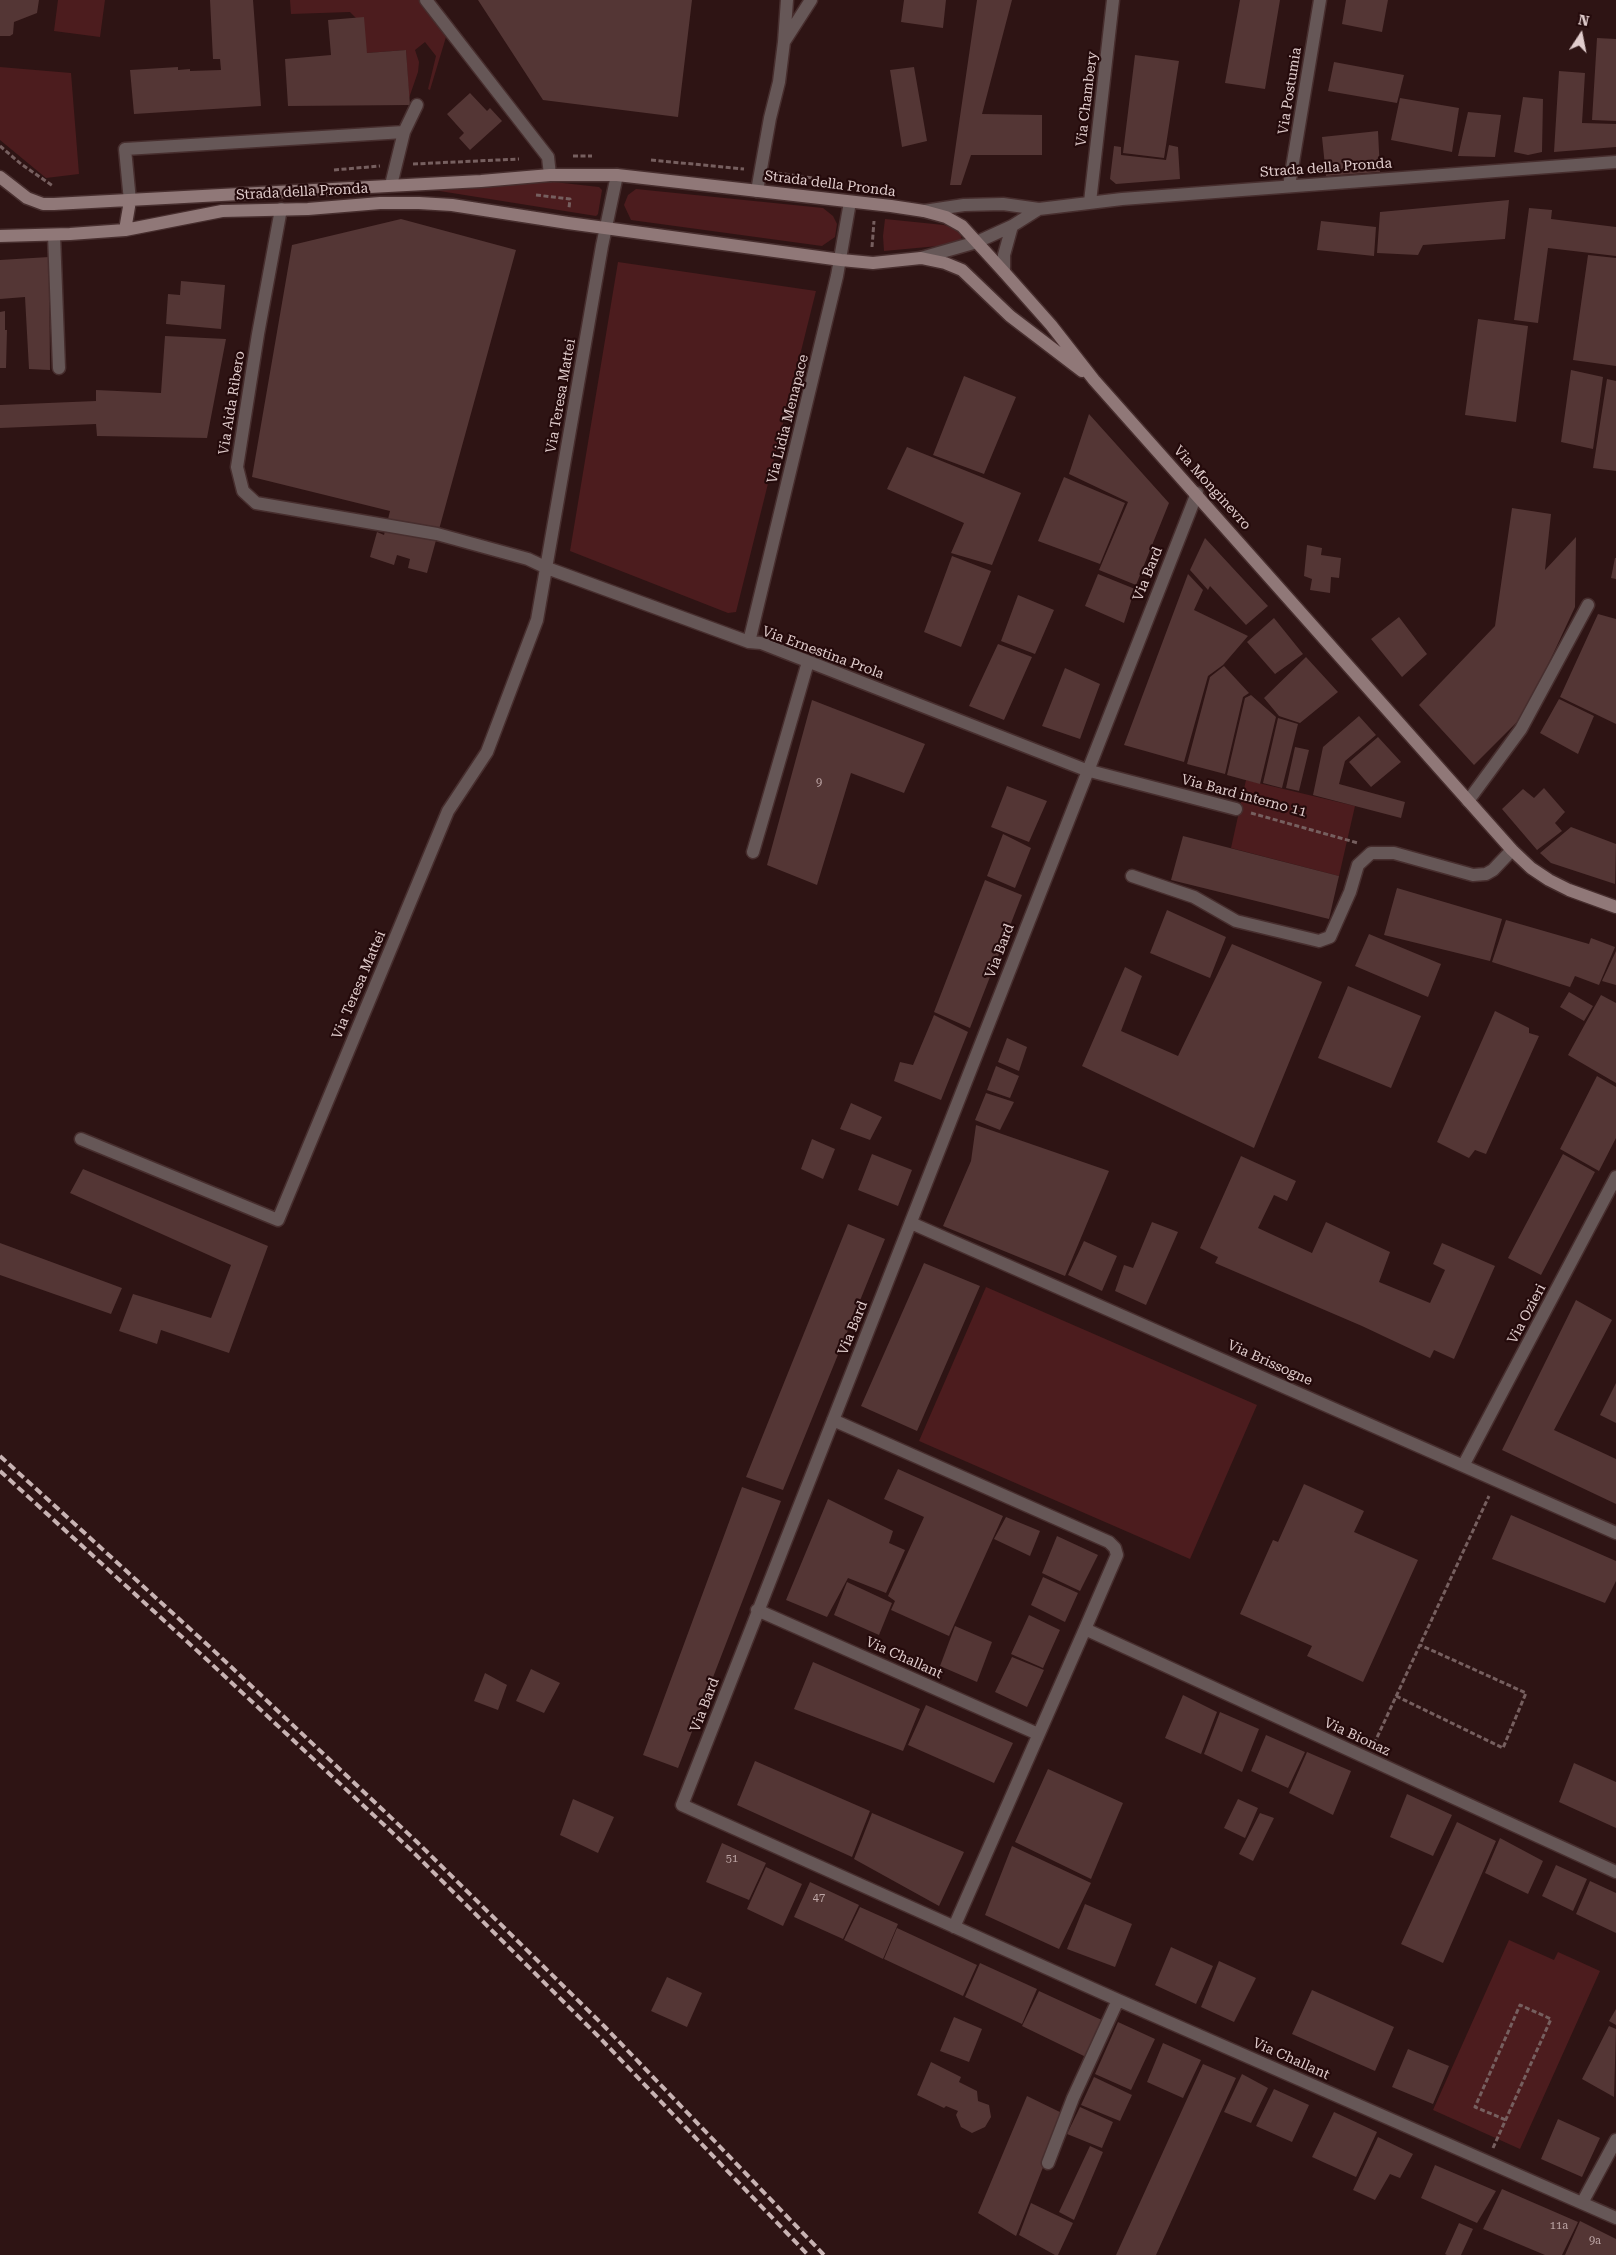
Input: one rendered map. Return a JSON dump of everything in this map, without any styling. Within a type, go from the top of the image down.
[{"type":"street","points":[[426,0],[548,158],[550,174]]},
{"type":"street","points":[[757,191],[770,118],[779,82],[787,0]]},
{"type":"street","points":[[784,42],[811,0]]},
{"type":"street","name":"Via Chambery","points":[[1090,202],[1113,0]]},
{"type":"street","name":"Via Postumia","points":[[1289,186],[1320,0]]},
{"type":"street","points":[[391,185],[404,132],[417,105]]},
{"type":"street","points":[[125,230],[130,201],[125,149],[404,132]]},
{"type":"street","name":"Strada della Pronda","points":[[0,177],[27,198],[43,204],[130,201],[499,180],[550,174],[617,175],[924,211],[964,205],[1002,204],[1039,209],[1090,202],[1616,162]]},
{"type":"street","points":[[606,229],[617,175]]},
{"type":"street","name":"Via Lidia Menapace","points":[[749,642],[841,260],[850,202]]},
{"type":"street","name":"Strada della Pronda","points":[[0,236],[54,235],[125,230],[222,212],[380,203],[443,204],[606,229],[873,263],[921,258],[977,242],[1012,226],[1039,209]]},
{"type":"street","name":"Via Aida Ribero","points":[[281,209],[258,334],[237,467],[243,491],[256,503],[437,534],[528,559],[548,568]]},
{"type":"street","name":"Via Monginevro","points":[[924,211],[946,217],[962,226],[977,242],[1056,331],[1094,380],[1512,850],[1531,868],[1549,880],[1569,890],[1616,907]]},
{"type":"street","points":[[1004,272],[1004,255],[1012,226]]},
{"type":"street","name":"Via Teresa Mattei","points":[[81,1139],[278,1220],[448,812],[487,752],[537,620],[548,568],[606,229]]},
{"type":"street","points":[[54,235],[59,368]]},
{"type":"street","name":"Strada della Pronda","points":[[921,258],[946,263],[962,270],[1010,316],[1094,380]]},
{"type":"street","name":"Via Bard","points":[[682,1805],[1196,493]]},
{"type":"street","name":"Via Ernestina Prola","points":[[548,568],[749,642],[761,643],[1086,770]]},
{"type":"street","points":[[1468,801],[1521,729],[1588,605]]},
{"type":"street","points":[[753,852],[808,662]]},
{"type":"street","name":"Via Bard interno 11","points":[[1086,770],[1236,809]]},
{"type":"street","points":[[1132,876],[1194,897],[1236,921],[1319,941],[1330,937],[1350,892],[1358,865],[1371,853],[1394,853],[1473,875],[1486,874],[1493,870],[1512,850]]},
{"type":"street","name":"Via Ozieri","points":[[1464,1464],[1616,1177]]},
{"type":"street","name":"Via Brissogne","points":[[910,1223],[1464,1464],[1616,1533]]},
{"type":"street","points":[[832,1420],[1109,1542],[1115,1548],[1116,1555],[1085,1629],[954,1927]]},
{"type":"street","name":"Via Challant","points":[[757,1610],[1038,1734]]},
{"type":"street","name":"Via Bionaz","points":[[1085,1629],[1616,1872]]},
{"type":"street","name":"Via Challant","points":[[682,1805],[1118,2000],[1616,2218]]},
{"type":"street","points":[[1048,2163],[1073,2098],[1118,2000]]},
{"type":"street","points":[[1582,2203],[1616,2140]]},
{"type":"path","points":[[873,263],[871,236],[877,205]]},
{"type":"path","name":"Via Bard interno 11","points":[[1236,809],[1366,845],[1290,824]]},
{"type":"path","points":[[1368,1758],[1497,1479]]},
{"type":"path","points":[[1396,1696],[1503,1748],[1526,1693],[1420,1645]]},
{"type":"path","points":[[1487,2162],[1506,2120],[1551,2019],[1520,2005],[1475,2107],[1506,2120]]},
{"type":"shaded area","points":[[58,0],[105,0],[100,37],[54,31]]},
{"type":"shaded area","points":[[290,0],[420,0],[446,37],[430,90],[428,89],[436,56],[425,42],[415,50],[419,62],[418,72],[409,98],[406,50],[367,53],[356,18],[350,12],[291,14]]},
{"type":"shaded area","points":[[0,67],[71,73],[79,174],[46,178],[0,140]]},
{"type":"shaded area","points":[[554,182],[599,187],[602,190],[598,214],[596,216],[427,189]]},
{"type":"shaded area","points":[[636,189],[823,208],[833,216],[837,224],[835,237],[822,246],[631,220],[624,205],[628,195]]},
{"type":"shaded area","points":[[885,219],[944,225],[954,228],[961,235],[962,241],[960,244],[884,251]]},
{"type":"shaded area","points":[[618,262],[816,291],[736,612],[728,613],[570,551]]},
{"type":"shaded area","points":[[1246,780],[1355,806],[1339,876],[1231,848]]},
{"type":"shaded area","points":[[986,1287],[1257,1405],[1190,1559],[919,1441]]},
{"type":"shaded area","points":[[1509,1940],[1554,1960],[1558,1952],[1600,1971],[1520,2149],[1433,2110]]},
{"type":"building","points":[[0,0],[39,0],[37,13],[14,22],[13,34],[10,36],[0,36]]},
{"type":"building","points":[[210,0],[253,0],[261,106],[134,114],[130,70],[178,67],[178,70],[190,69],[190,71],[221,70],[220,59],[213,59]]},
{"type":"building","points":[[478,0],[692,0],[678,117],[543,100]]},
{"type":"building","points":[[904,0],[946,0],[943,28],[901,22]]},
{"type":"building","points":[[977,0],[1012,0],[982,114],[1042,115],[1042,155],[971,155],[961,185],[950,185]]},
{"type":"building","points":[[1240,0],[1280,0],[1265,89],[1225,83]]},
{"type":"building","points":[[1346,0],[1388,0],[1382,32],[1342,24]]},
{"type":"building","points":[[364,17],[367,53],[406,50],[410,105],[288,106],[285,59],[331,55],[328,20]]},
{"type":"building","points":[[1597,38],[1616,39],[1616,121],[1592,120]]},
{"type":"building","points":[[1135,55],[1179,61],[1164,158],[1123,153]]},
{"type":"building","points":[[1334,62],[1404,75],[1397,103],[1328,91]]},
{"type":"building","points":[[914,67],[927,141],[902,147],[890,70]]},
{"type":"building","points":[[1559,71],[1585,73],[1582,123],[1616,124],[1616,147],[1554,152]]},
{"type":"building","points":[[470,93],[487,111],[490,108],[502,121],[470,150],[459,138],[464,133],[447,114]]},
{"type":"building","points":[[1523,97],[1543,99],[1542,152],[1528,155],[1514,152]]},
{"type":"building","points":[[1400,98],[1459,108],[1452,152],[1391,140]]},
{"type":"building","points":[[1468,112],[1501,115],[1495,157],[1458,156]]},
{"type":"building","points":[[1378,131],[1380,172],[1326,176],[1322,137]]},
{"type":"building","points":[[1169,145],[1178,147],[1180,179],[1116,184],[1110,179],[1114,146],[1121,147],[1121,155],[1166,160]]},
{"type":"building","points":[[1509,200],[1505,239],[1423,245],[1418,255],[1377,253],[1380,212]]},
{"type":"building","points":[[1529,208],[1552,210],[1551,219],[1616,227],[1616,256],[1548,248],[1538,323],[1514,320]]},
{"type":"building","points":[[401,219],[516,250],[427,573],[408,568],[410,559],[397,555],[394,565],[370,557],[377,532],[384,535],[390,511],[252,477],[292,245]]},
{"type":"building","points":[[1321,221],[1376,227],[1374,256],[1317,250]]},
{"type":"building","points":[[1588,255],[1616,258],[1616,366],[1573,360]]},
{"type":"building","points":[[49,257],[50,370],[29,369],[25,297],[0,299],[0,260]]},
{"type":"building","points":[[181,281],[225,285],[221,329],[166,324],[168,294],[180,295]]},
{"type":"building","points":[[5,311],[5,330],[7,330],[6,368],[0,368],[0,312]]},
{"type":"building","points":[[1478,319],[1528,326],[1516,422],[1465,415]]},
{"type":"building","points":[[165,336],[226,339],[207,438],[97,436],[96,424],[0,428],[0,405],[96,401],[96,390],[161,393]]},
{"type":"building","points":[[1571,370],[1603,377],[1593,449],[1561,442]]},
{"type":"building","points":[[964,376],[1016,397],[984,474],[933,455]]},
{"type":"building","points":[[1607,379],[1616,381],[1616,471],[1593,468]]},
{"type":"building","points":[[1089,414],[1169,503],[1136,585],[1099,570],[1128,502],[1069,474]]},
{"type":"building","points":[[907,447],[1021,493],[992,565],[951,553],[964,523],[887,489]]},
{"type":"building","points":[[1064,477],[1125,503],[1100,564],[1038,541]]},
{"type":"building","points":[[1512,508],[1551,514],[1545,570],[1576,537],[1575,607],[1525,714],[1474,765],[1419,705],[1495,626]]},
{"type":"building","points":[[1205,538],[1268,606],[1246,625],[1210,586],[1208,590],[1190,570]]},
{"type":"building","points":[[1307,545],[1322,548],[1321,555],[1341,558],[1339,578],[1331,577],[1330,593],[1310,590],[1312,579],[1304,576]]},
{"type":"building","points":[[952,556],[991,571],[961,647],[924,632]]},
{"type":"building","points":[[1616,558],[1616,579],[1611,578]]},
{"type":"building","points":[[1098,574],[1135,589],[1124,623],[1085,606]]},
{"type":"building","points":[[1188,574],[1203,590],[1194,610],[1248,636],[1223,665],[1208,676],[1184,762],[1124,745]]},
{"type":"building","points":[[1018,595],[1054,610],[1035,654],[1001,641]]},
{"type":"building","points":[[1598,614],[1616,619],[1616,724],[1560,697]]},
{"type":"building","points":[[1399,617],[1427,654],[1402,677],[1371,639]]},
{"type":"building","points":[[1274,618],[1303,654],[1275,674],[1247,642]]},
{"type":"building","points":[[998,644],[1032,657],[1004,720],[969,706]]},
{"type":"building","points":[[1306,657],[1338,692],[1300,723],[1279,716],[1264,698]]},
{"type":"building","points":[[1224,666],[1249,693],[1243,697],[1225,774],[1187,764],[1210,677]]},
{"type":"building","points":[[1065,668],[1100,684],[1080,739],[1042,726]]},
{"type":"building","points":[[1251,695],[1276,717],[1260,784],[1227,775],[1245,698]]},
{"type":"building","points":[[1559,699],[1594,716],[1578,754],[1540,733]]},
{"type":"building","points":[[812,700],[925,744],[904,793],[851,773],[817,885],[767,865]]},
{"type":"building","points":[[1359,716],[1376,735],[1345,761],[1339,784],[1405,802],[1401,818],[1313,795],[1323,747]]},
{"type":"building","points":[[1278,718],[1298,724],[1282,788],[1263,783]]},
{"type":"building","points":[[1378,737],[1401,762],[1371,787],[1349,762]]},
{"type":"building","points":[[1295,747],[1309,750],[1299,791],[1286,788]]},
{"type":"building","points":[[1007,786],[1047,801],[1029,842],[991,827]]},
{"type":"building","points":[[1544,788],[1565,812],[1555,823],[1562,831],[1537,850],[1502,809],[1523,789],[1534,798]]},
{"type":"building","points":[[1571,827],[1616,844],[1615,884],[1551,863],[1540,853]]},
{"type":"building","points":[[1003,834],[1031,848],[1015,888],[987,876]]},
{"type":"building","points":[[1183,836],[1339,876],[1329,919],[1171,880]]},
{"type":"building","points":[[985,880],[1022,895],[970,1028],[934,1012]]},
{"type":"building","points":[[1397,888],[1502,919],[1490,961],[1384,935]]},
{"type":"building","points":[[1167,910],[1226,937],[1210,978],[1150,953]]},
{"type":"building","points":[[1506,920],[1589,944],[1591,938],[1615,947],[1599,985],[1575,976],[1570,987],[1492,962]]},
{"type":"building","points":[[1369,934],[1441,964],[1428,997],[1355,966]]},
{"type":"building","points":[[1232,944],[1322,982],[1254,1148],[1082,1066],[1125,967],[1142,976],[1121,1031],[1178,1056]]},
{"type":"building","points":[[1616,951],[1616,985],[1602,981]]},
{"type":"building","points":[[1348,986],[1421,1016],[1391,1088],[1318,1058]]},
{"type":"building","points":[[1569,992],[1593,1006],[1584,1021],[1560,1007]]},
{"type":"building","points":[[1601,995],[1616,1003],[1616,1083],[1568,1055]]},
{"type":"building","points":[[1495,1011],[1529,1028],[1529,1033],[1539,1036],[1486,1154],[1475,1150],[1469,1158],[1437,1142]]},
{"type":"building","points":[[934,1015],[968,1032],[941,1100],[894,1081],[900,1062],[913,1065]]},
{"type":"building","points":[[1007,1038],[1027,1047],[1019,1071],[998,1062]]},
{"type":"building","points":[[996,1066],[1019,1076],[1010,1098],[987,1090]]},
{"type":"building","points":[[1597,1076],[1616,1087],[1616,1138],[1599,1171],[1560,1149]]},
{"type":"building","points":[[986,1093],[1014,1102],[1000,1130],[975,1120]]},
{"type":"building","points":[[851,1103],[882,1117],[870,1140],[840,1129]]},
{"type":"building","points":[[976,1125],[1109,1171],[1065,1276],[943,1226],[971,1161]]},
{"type":"building","points":[[812,1139],[835,1149],[823,1179],[801,1169]]},
{"type":"building","points":[[872,1154],[912,1170],[898,1206],[858,1190]]},
{"type":"building","points":[[1563,1154],[1595,1172],[1541,1275],[1508,1258]]},
{"type":"building","points":[[1241,1156],[1296,1181],[1287,1201],[1274,1195],[1258,1228],[1312,1253],[1326,1222],[1390,1252],[1379,1282],[1430,1303],[1445,1270],[1433,1264],[1442,1243],[1495,1266],[1454,1359],[1434,1350],[1430,1358],[1362,1326],[1215,1263],[1218,1257],[1200,1248]]},
{"type":"building","points":[[83,1169],[268,1246],[229,1353],[161,1330],[157,1344],[119,1331],[133,1294],[211,1318],[231,1265],[70,1193]]},
{"type":"building","points":[[1152,1222],[1178,1232],[1146,1305],[1115,1291],[1124,1265],[1133,1268]]},
{"type":"building","points":[[848,1224],[885,1239],[783,1490],[746,1477]]},
{"type":"building","points":[[1084,1241],[1117,1256],[1102,1291],[1068,1275]]},
{"type":"building","points":[[0,1243],[122,1288],[111,1314],[0,1275]]},
{"type":"building","points":[[924,1263],[980,1286],[917,1431],[861,1406]]},
{"type":"building","points":[[1576,1300],[1612,1320],[1554,1430],[1616,1459],[1616,1504],[1502,1450]]},
{"type":"building","points":[[1616,1383],[1616,1423],[1600,1415]]},
{"type":"building","points":[[898,1469],[1003,1516],[949,1636],[891,1610],[895,1601],[888,1596],[924,1517],[884,1499]]},
{"type":"building","points":[[1304,1484],[1364,1511],[1354,1532],[1418,1560],[1363,1682],[1307,1656],[1312,1646],[1240,1614],[1273,1540],[1278,1542]]},
{"type":"building","points":[[742,1487],[781,1501],[678,1768],[643,1755]]},
{"type":"building","points":[[828,1499],[893,1531],[889,1543],[905,1550],[886,1593],[848,1578],[827,1617],[786,1600]]},
{"type":"building","points":[[1511,1515],[1616,1561],[1616,1581],[1605,1603],[1492,1559]]},
{"type":"building","points":[[1006,1517],[1040,1531],[1030,1556],[994,1539]]},
{"type":"building","points":[[1057,1536],[1098,1555],[1080,1591],[1042,1573]]},
{"type":"building","points":[[1043,1577],[1078,1593],[1065,1622],[1031,1605]]},
{"type":"building","points":[[847,1582],[892,1603],[879,1635],[834,1615]]},
{"type":"building","points":[[1029,1615],[1060,1630],[1043,1668],[1011,1654]]},
{"type":"building","points":[[955,1626],[992,1642],[977,1682],[940,1666]]},
{"type":"building","points":[[1012,1657],[1044,1670],[1027,1707],[995,1692]]},
{"type":"building","points":[[813,1662],[920,1709],[903,1751],[794,1709]]},
{"type":"building","points":[[531,1669],[560,1683],[544,1713],[516,1701]]},
{"type":"building","points":[[485,1673],[507,1685],[498,1710],[474,1701]]},
{"type":"building","points":[[1183,1695],[1217,1712],[1201,1754],[1165,1738]]},
{"type":"building","points":[[926,1705],[1013,1743],[994,1783],[908,1745]]},
{"type":"building","points":[[1220,1712],[1259,1729],[1242,1772],[1204,1754]]},
{"type":"building","points":[[1266,1735],[1305,1752],[1288,1788],[1251,1771]]},
{"type":"building","points":[[1307,1752],[1351,1771],[1333,1815],[1289,1793]]},
{"type":"building","points":[[755,1761],[870,1811],[852,1857],[737,1805]]},
{"type":"building","points":[[1574,1763],[1616,1782],[1616,1828],[1559,1802]]},
{"type":"building","points":[[1048,1769],[1123,1803],[1091,1879],[1015,1842]]},
{"type":"building","points":[[1407,1794],[1452,1815],[1433,1856],[1390,1837]]},
{"type":"building","points":[[573,1799],[614,1817],[598,1853],[560,1835]]},
{"type":"building","points":[[1238,1799],[1258,1808],[1245,1838],[1224,1828]]},
{"type":"building","points":[[872,1813],[964,1852],[939,1906],[854,1859]]},
{"type":"building","points":[[1260,1813],[1274,1818],[1253,1861],[1239,1854]]},
{"type":"building","points":[[1457,1822],[1496,1841],[1443,1963],[1401,1944]]},
{"type":"building","points":[[1500,1838],[1543,1861],[1528,1894],[1485,1873]]},
{"type":"building","points":[[722,1843],[766,1863],[749,1900],[706,1882]]},
{"type":"building","points":[[1012,1846],[1091,1883],[1059,1949],[985,1915]]},
{"type":"building","points":[[1556,1865],[1587,1879],[1573,1911],[1542,1896]]},
{"type":"building","points":[[766,1867],[802,1884],[783,1926],[747,1909]]},
{"type":"building","points":[[1590,1881],[1616,1893],[1616,1933],[1576,1914]]},
{"type":"building","points":[[810,1882],[859,1905],[843,1939],[794,1917]]},
{"type":"building","points":[[1085,1904],[1132,1924],[1115,1967],[1067,1949]]},
{"type":"building","points":[[860,1907],[898,1924],[883,1959],[844,1940]]},
{"type":"building","points":[[897,1928],[977,1965],[963,1996],[884,1959]]},
{"type":"building","points":[[1171,1947],[1213,1966],[1196,2004],[1155,1985]]},
{"type":"building","points":[[1219,1961],[1256,1978],[1234,2022],[1201,2007]]},
{"type":"building","points":[[980,1963],[1037,1989],[1022,2024],[965,1997]]},
{"type":"building","points":[[667,1977],[702,1993],[687,2027],[651,2011]]},
{"type":"building","points":[[1312,1990],[1394,2027],[1375,2071],[1292,2034]]},
{"type":"building","points":[[1039,1991],[1104,2021],[1088,2058],[1022,2026]]},
{"type":"building","points":[[1616,2009],[1616,2025],[1609,2021]]},
{"type":"building","points":[[954,2017],[982,2029],[969,2062],[940,2051]]},
{"type":"building","points":[[1118,2022],[1155,2039],[1131,2090],[1095,2074]]},
{"type":"building","points":[[1609,2026],[1616,2029],[1614,2097],[1582,2079]]},
{"type":"building","points":[[1163,2043],[1201,2060],[1183,2098],[1147,2082]]},
{"type":"building","points":[[1408,2049],[1449,2066],[1433,2104],[1392,2087]]},
{"type":"building","points":[[931,2062],[961,2077],[959,2082],[977,2091],[978,2101],[989,2105],[991,2117],[985,2127],[972,2133],[961,2127],[956,2115],[958,2111],[946,2106],[944,2108],[917,2095]]},
{"type":"building","points":[[1203,2064],[1236,2078],[1156,2255],[1116,2255]]},
{"type":"building","points":[[1242,2074],[1268,2088],[1251,2123],[1224,2112]]},
{"type":"building","points":[[1094,2077],[1132,2095],[1120,2121],[1081,2105]]},
{"type":"building","points":[[1274,2089],[1309,2105],[1292,2142],[1256,2126]]},
{"type":"building","points":[[1027,2096],[1064,2114],[1016,2236],[978,2213]]},
{"type":"building","points":[[1080,2107],[1113,2122],[1102,2148],[1067,2134]]},
{"type":"building","points":[[1334,2112],[1377,2132],[1356,2177],[1312,2157]]},
{"type":"building","points":[[1558,2119],[1600,2138],[1582,2177],[1541,2159]]},
{"type":"building","points":[[1378,2137],[1413,2154],[1400,2178],[1390,2174],[1375,2200],[1353,2190]]},
{"type":"building","points":[[1090,2146],[1103,2152],[1074,2220],[1059,2212]]},
{"type":"building","points":[[1435,2165],[1496,2191],[1477,2223],[1421,2198]]},
{"type":"building","points":[[1502,2189],[1578,2222],[1562,2255],[1545,2255],[1483,2229]]},
{"type":"building","points":[[1031,2203],[1073,2223],[1058,2255],[1019,2235]]},
{"type":"building","points":[[1580,2221],[1616,2239],[1616,2255],[1565,2255]]},
{"type":"building","points":[[1459,2223],[1473,2229],[1461,2255],[1447,2255],[1445,2254]]},
{"type":"railway","points":[[0,1456],[211,1648],[417,1842],[605,2027],[824,2255]]},
{"type":"railway","points":[[0,1471],[204,1657],[411,1850],[598,2036],[808,2255]]}]
